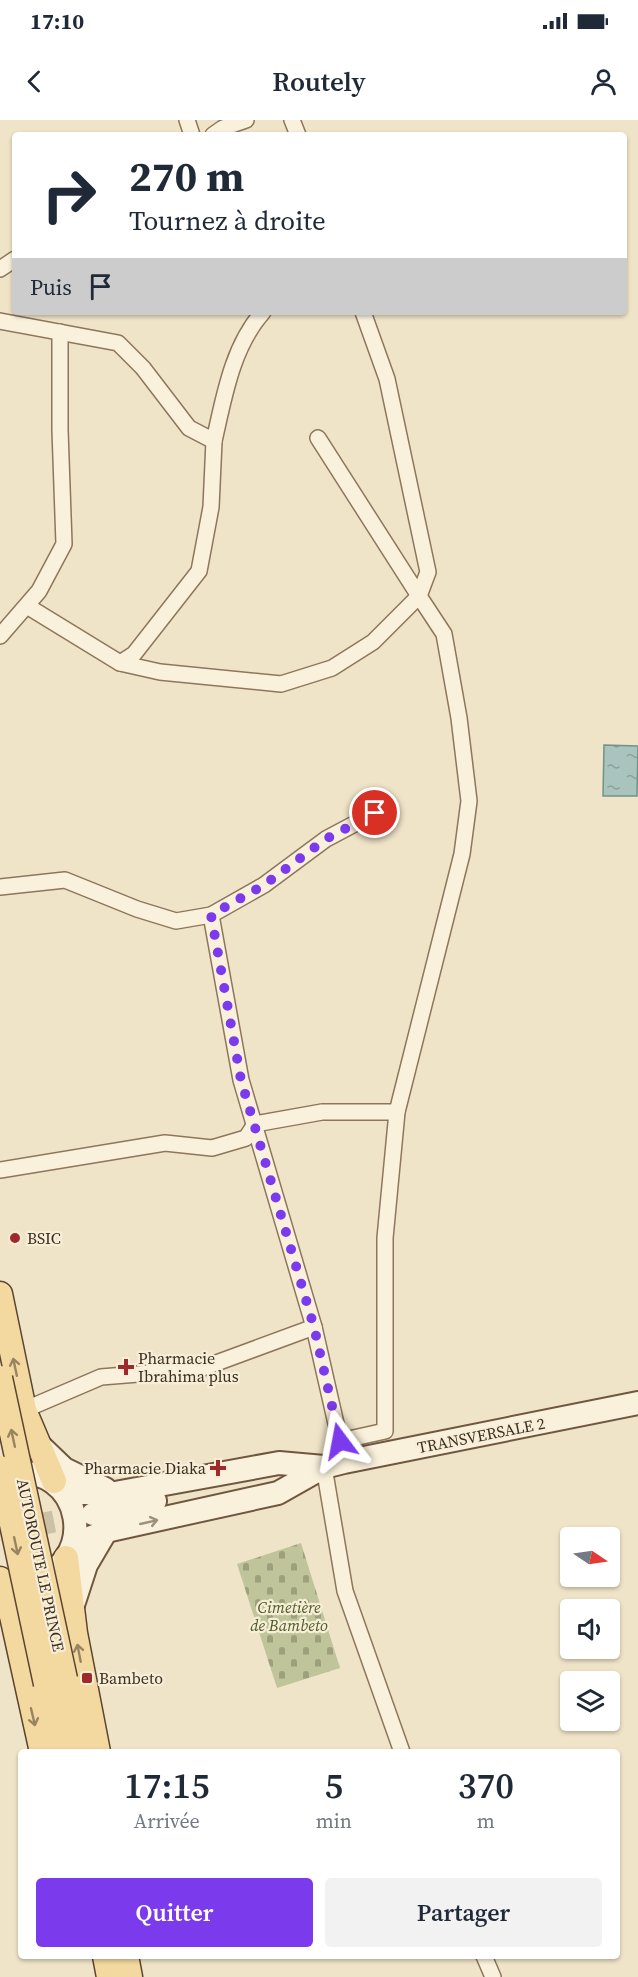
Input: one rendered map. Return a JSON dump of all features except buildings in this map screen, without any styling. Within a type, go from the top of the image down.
[{"type":"main road","points":[[0,1294],[24,1410],[36,1442],[74,1509],[76,1527],[69,1552],[71,1610],[97,1749]]},
{"type":"main road","name":"AUTOROUTE LE PRINCE","points":[[0,1378],[56,1682],[61,1749]]},
{"type":"main road","name":"TRANSVERSALE 2","points":[[0,1476],[19,1471],[37,1473],[60,1487],[115,1493],[279,1463],[336,1457],[638,1403]]},
{"type":"main road","points":[[36,1442],[64,1469],[115,1493]]},
{"type":"main road","name":"TRANSVERSALE 2","points":[[0,1578],[16,1581],[35,1579],[52,1571],[100,1523],[278,1493],[336,1457]]},
{"type":"main road","name":"AUTOROUTE LE PRINCE","points":[[0,1468],[56,1682],[81,1749]]},
{"type":"main road","points":[[71,1610],[100,1523]]},
{"type":"main road","points":[[0,1578],[41,1749]]},
{"type":"main road","points":[[106,1959],[109,1977]]},
{"type":"main road","points":[[127,1959],[130,1977]]},
{"type":"street","points":[[217,132],[246,120]]},
{"type":"street","points":[[120,663],[134,654],[199,571],[212,507],[214,441],[230,372],[255,321],[260,315]]},
{"type":"street","points":[[27,606],[120,663],[160,672],[281,684],[332,668],[373,642],[419,596],[428,572],[387,379],[364,315]]},
{"type":"street","points":[[0,321],[118,343],[143,368],[189,428],[214,441]]},
{"type":"street","points":[[0,636],[39,591],[64,544],[60,430],[60,332]]},
{"type":"street","points":[[318,438],[444,634],[459,718],[469,801],[462,854],[397,1112],[385,1238],[385,1431],[336,1457]]},
{"type":"street","points":[[0,887],[65,880],[137,909],[176,921],[211,915],[264,885],[326,839],[375,813]]},
{"type":"street","points":[[211,915],[241,1080],[314,1327],[336,1457],[345,1591],[401,1749]]},
{"type":"street","points":[[0,1170],[165,1143],[212,1148],[246,1138],[255,1124],[322,1112],[397,1112]]},
{"type":"street","points":[[24,1410],[101,1377],[200,1369],[314,1327]]},
{"type":"street","points":[[485,1959],[493,1977]]},
{"type":"green space","name":"Cimetière de Bambeto","points":[[301,1543],[340,1668],[277,1688],[237,1564]]},
{"type":"water","points":[[604,745],[638,746],[637,796],[603,796]]},
{"type":"tunnel","points":[[0,1532],[92,1514]]},
{"type":"place","name":"BSIC","points":[[15,1238]]},
{"type":"place","name":"Pharmacie Ibrahima plus","points":[[126,1367]]},
{"type":"place","name":"Pharmacie Diaka","points":[[218,1468]]},
{"type":"place","name":"Bambeto","points":[[87,1678]]},
{"type":"route","points":[[340,1441],[314,1327],[241,1080],[211,915],[264,885],[326,839],[375,813]]}]
